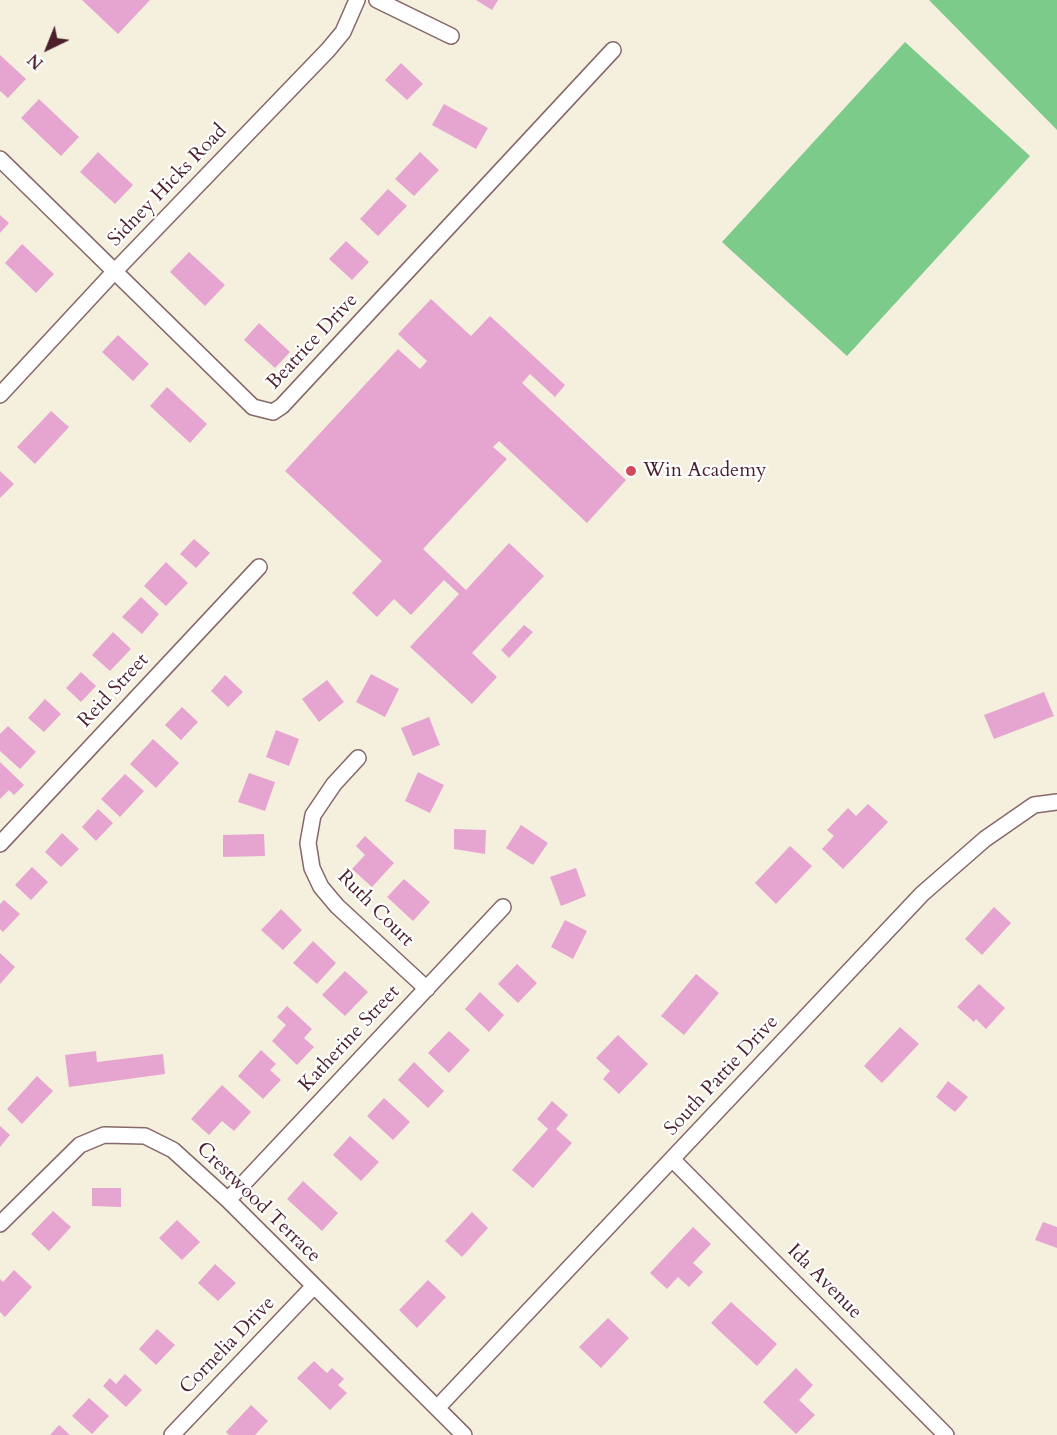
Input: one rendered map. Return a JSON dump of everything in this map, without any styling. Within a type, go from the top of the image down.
[{"type":"street","name":"Sidney Hicks Road","points":[[0,395],[114,272],[328,50],[343,32],[357,0]]},
{"type":"street","points":[[377,0],[451,36]]},
{"type":"street","name":"Beatrice Drive","points":[[0,159],[253,407],[273,412],[282,406],[613,51]]},
{"type":"street","name":"Reid Street","points":[[0,844],[259,567]]},
{"type":"street","name":"Ruth Court","points":[[358,758],[334,784],[313,815],[308,843],[312,868],[321,888],[337,906],[427,989]]},
{"type":"street","name":"South Pattie Drive","points":[[438,1407],[922,894],[984,839],[1004,825],[1034,805],[1057,802]]},
{"type":"street","name":"Katherine Street","points":[[228,1200],[503,907]]},
{"type":"street","name":"Crestwood Terrace","points":[[0,1224],[80,1145],[104,1135],[145,1136],[173,1150],[228,1200],[464,1435]]},
{"type":"street","name":"Ida Avenue","points":[[672,1159],[946,1435]]},
{"type":"street","name":"Cornelia Drive","points":[[172,1435],[314,1286]]},
{"type":"green space","points":[[929,0],[1057,0],[1057,130]]},
{"type":"green space","points":[[905,42],[1030,156],[847,356],[722,242]]},
{"type":"building","points":[[82,0],[150,0],[118,34]]},
{"type":"building","points":[[476,0],[498,0],[492,10]]},
{"type":"building","points":[[0,55],[26,79],[8,98],[0,91]]},
{"type":"building","points":[[401,63],[423,84],[407,100],[385,80]]},
{"type":"building","points":[[39,99],[79,137],[61,156],[21,118]]},
{"type":"building","points":[[444,104],[488,128],[476,149],[432,125]]},
{"type":"building","points":[[98,152],[133,185],[115,204],[80,172]]},
{"type":"building","points":[[420,152],[439,170],[414,196],[395,179]]},
{"type":"building","points":[[388,189],[407,206],[378,236],[360,219]]},
{"type":"building","points":[[0,215],[9,223],[0,233]]},
{"type":"building","points":[[346,241],[369,262],[352,280],[329,259]]},
{"type":"building","points":[[22,244],[54,274],[36,293],[5,263]]},
{"type":"building","points":[[189,252],[225,285],[205,306],[170,272]]},
{"type":"building","points":[[431,299],[471,336],[490,316],[565,385],[555,397],[530,374],[522,383],[626,480],[587,523],[499,441],[493,447],[507,459],[423,549],[466,590],[509,543],[544,576],[472,653],[497,677],[472,704],[410,647],[459,594],[444,580],[411,615],[394,599],[377,617],[352,593],[382,561],[285,471],[398,349],[420,369],[427,361],[398,334]]},
{"type":"building","points":[[259,323],[290,352],[275,368],[244,340]]},
{"type":"building","points":[[118,335],[149,364],[133,381],[102,352]]},
{"type":"building","points":[[167,387],[207,424],[190,443],[150,406]]},
{"type":"building","points":[[51,411],[69,427],[35,464],[17,447]]},
{"type":"building","points":[[0,471],[14,484],[0,498]]},
{"type":"building","points":[[194,539],[210,553],[196,568],[180,554]]},
{"type":"building","points":[[166,562],[188,583],[166,606],[144,586]]},
{"type":"building","points":[[141,597],[159,614],[142,634],[122,617]]},
{"type":"building","points":[[524,625],[533,632],[509,658],[501,650]]},
{"type":"building","points":[[113,632],[131,649],[110,671],[92,655]]},
{"type":"building","points":[[81,672],[96,686],[81,702],[66,688]]},
{"type":"building","points":[[371,674],[399,689],[385,717],[356,702]]},
{"type":"building","points":[[225,675],[243,692],[228,707],[211,691]]},
{"type":"building","points":[[327,680],[344,702],[319,722],[302,699]]},
{"type":"building","points":[[1044,692],[1054,716],[994,739],[984,715]]},
{"type":"building","points":[[45,699],[61,714],[44,732],[28,718]]},
{"type":"building","points":[[182,707],[198,722],[181,740],[165,725]]},
{"type":"building","points":[[429,717],[440,745],[413,756],[401,728]]},
{"type":"building","points":[[8,726],[36,752],[20,769],[0,751],[0,734]]},
{"type":"building","points":[[276,730],[299,739],[289,766],[266,757]]},
{"type":"building","points":[[153,739],[179,763],[156,788],[130,764]]},
{"type":"building","points":[[0,762],[24,785],[14,795],[9,790],[0,799]]},
{"type":"building","points":[[418,772],[444,785],[430,813],[405,801]]},
{"type":"building","points":[[249,773],[275,782],[265,811],[238,802]]},
{"type":"building","points":[[125,774],[144,791],[120,817],[101,799]]},
{"type":"building","points":[[868,804],[888,822],[843,869],[822,849],[834,836],[827,830],[848,808],[856,816]]},
{"type":"building","points":[[98,809],[113,823],[96,841],[82,827]]},
{"type":"building","points":[[521,825],[548,843],[533,865],[506,848]]},
{"type":"building","points":[[454,829],[486,830],[485,854],[454,849]]},
{"type":"building","points":[[62,833],[79,849],[61,867],[45,852]]},
{"type":"building","points":[[264,834],[265,856],[223,857],[223,835]]},
{"type":"building","points":[[365,836],[394,863],[372,887],[352,869],[365,855],[356,846]]},
{"type":"building","points":[[790,846],[812,866],[776,904],[755,883]]},
{"type":"building","points":[[32,867],[48,882],[31,900],[15,885]]},
{"type":"building","points":[[576,868],[586,896],[561,906],[550,877]]},
{"type":"building","points":[[404,879],[430,902],[413,921],[387,897]]},
{"type":"building","points":[[4,900],[20,914],[3,932],[0,929],[0,904]]},
{"type":"building","points":[[994,907],[1011,923],[982,955],[965,939]]},
{"type":"building","points":[[281,909],[302,930],[283,950],[261,930]]},
{"type":"building","points":[[565,920],[587,931],[573,959],[551,947]]},
{"type":"building","points":[[313,941],[336,963],[317,984],[293,963]]},
{"type":"building","points":[[0,953],[15,967],[0,984]]},
{"type":"building","points":[[517,964],[537,983],[518,1003],[498,984]]},
{"type":"building","points":[[345,971],[368,992],[345,1016],[322,995]]},
{"type":"building","points":[[696,974],[719,993],[684,1035],[661,1016]]},
{"type":"building","points":[[979,984],[1005,1008],[986,1029],[976,1019],[974,1022],[957,1007]]},
{"type":"building","points":[[480,992],[504,1015],[489,1032],[465,1009]]},
{"type":"building","points":[[287,1006],[312,1029],[304,1038],[314,1047],[297,1065],[272,1041],[286,1025],[277,1017]]},
{"type":"building","points":[[900,1027],[919,1044],[882,1083],[864,1066]]},
{"type":"building","points":[[449,1031],[470,1050],[449,1073],[428,1053]]},
{"type":"building","points":[[618,1035],[648,1064],[619,1094],[603,1079],[610,1071],[596,1058]]},
{"type":"building","points":[[261,1050],[276,1064],[270,1070],[281,1080],[263,1099],[238,1076]]},
{"type":"building","points":[[96,1051],[97,1062],[163,1054],[165,1074],[69,1087],[65,1055]]},
{"type":"building","points":[[414,1062],[444,1091],[428,1108],[398,1080]]},
{"type":"building","points":[[37,1076],[53,1091],[22,1124],[7,1109]]},
{"type":"building","points":[[948,1081],[968,1097],[955,1112],[936,1097]]},
{"type":"building","points":[[222,1085],[251,1112],[234,1131],[222,1121],[209,1135],[191,1119]]},
{"type":"building","points":[[384,1098],[410,1122],[393,1140],[367,1116]]},
{"type":"building","points":[[552,1101],[568,1115],[556,1129],[572,1143],[533,1188],[512,1170],[548,1129],[537,1119]]},
{"type":"building","points":[[0,1126],[10,1135],[0,1147]]},
{"type":"building","points":[[350,1136],[379,1162],[361,1181],[333,1155]]},
{"type":"building","points":[[303,1181],[338,1213],[322,1231],[287,1199]]},
{"type":"building","points":[[92,1188],[121,1188],[121,1207],[92,1206]]},
{"type":"building","points":[[53,1211],[71,1227],[49,1251],[31,1234]]},
{"type":"building","points":[[472,1212],[488,1228],[462,1257],[445,1241]]},
{"type":"building","points":[[177,1220],[200,1242],[182,1260],[159,1238]]},
{"type":"building","points":[[1043,1222],[1057,1227],[1057,1248],[1035,1240]]},
{"type":"building","points":[[693,1227],[711,1244],[693,1263],[703,1272],[689,1287],[678,1277],[667,1289],[650,1273]]},
{"type":"building","points":[[215,1264],[236,1283],[218,1301],[198,1283]]},
{"type":"building","points":[[14,1270],[32,1287],[5,1317],[0,1312],[0,1279],[3,1282]]},
{"type":"building","points":[[428,1280],[446,1297],[417,1328],[399,1310]]},
{"type":"building","points":[[731,1302],[777,1344],[757,1366],[711,1323]]},
{"type":"building","points":[[608,1318],[629,1338],[601,1368],[579,1347]]},
{"type":"building","points":[[157,1329],[175,1345],[156,1365],[139,1349]]},
{"type":"building","points":[[314,1361],[327,1373],[332,1368],[344,1379],[338,1385],[347,1393],[330,1410],[297,1378]]},
{"type":"building","points":[[796,1368],[813,1385],[799,1400],[815,1415],[796,1434],[763,1402]]},
{"type":"building","points":[[125,1374],[142,1390],[126,1407],[103,1386],[110,1378],[116,1384]]},
{"type":"building","points":[[89,1398],[109,1416],[92,1434],[72,1416]]},
{"type":"building","points":[[251,1405],[268,1421],[255,1435],[229,1435],[226,1432]]},
{"type":"building","points":[[59,1425],[70,1435],[50,1435]]},
{"type":"place","name":"Win Academy","points":[[631,471]]}]
